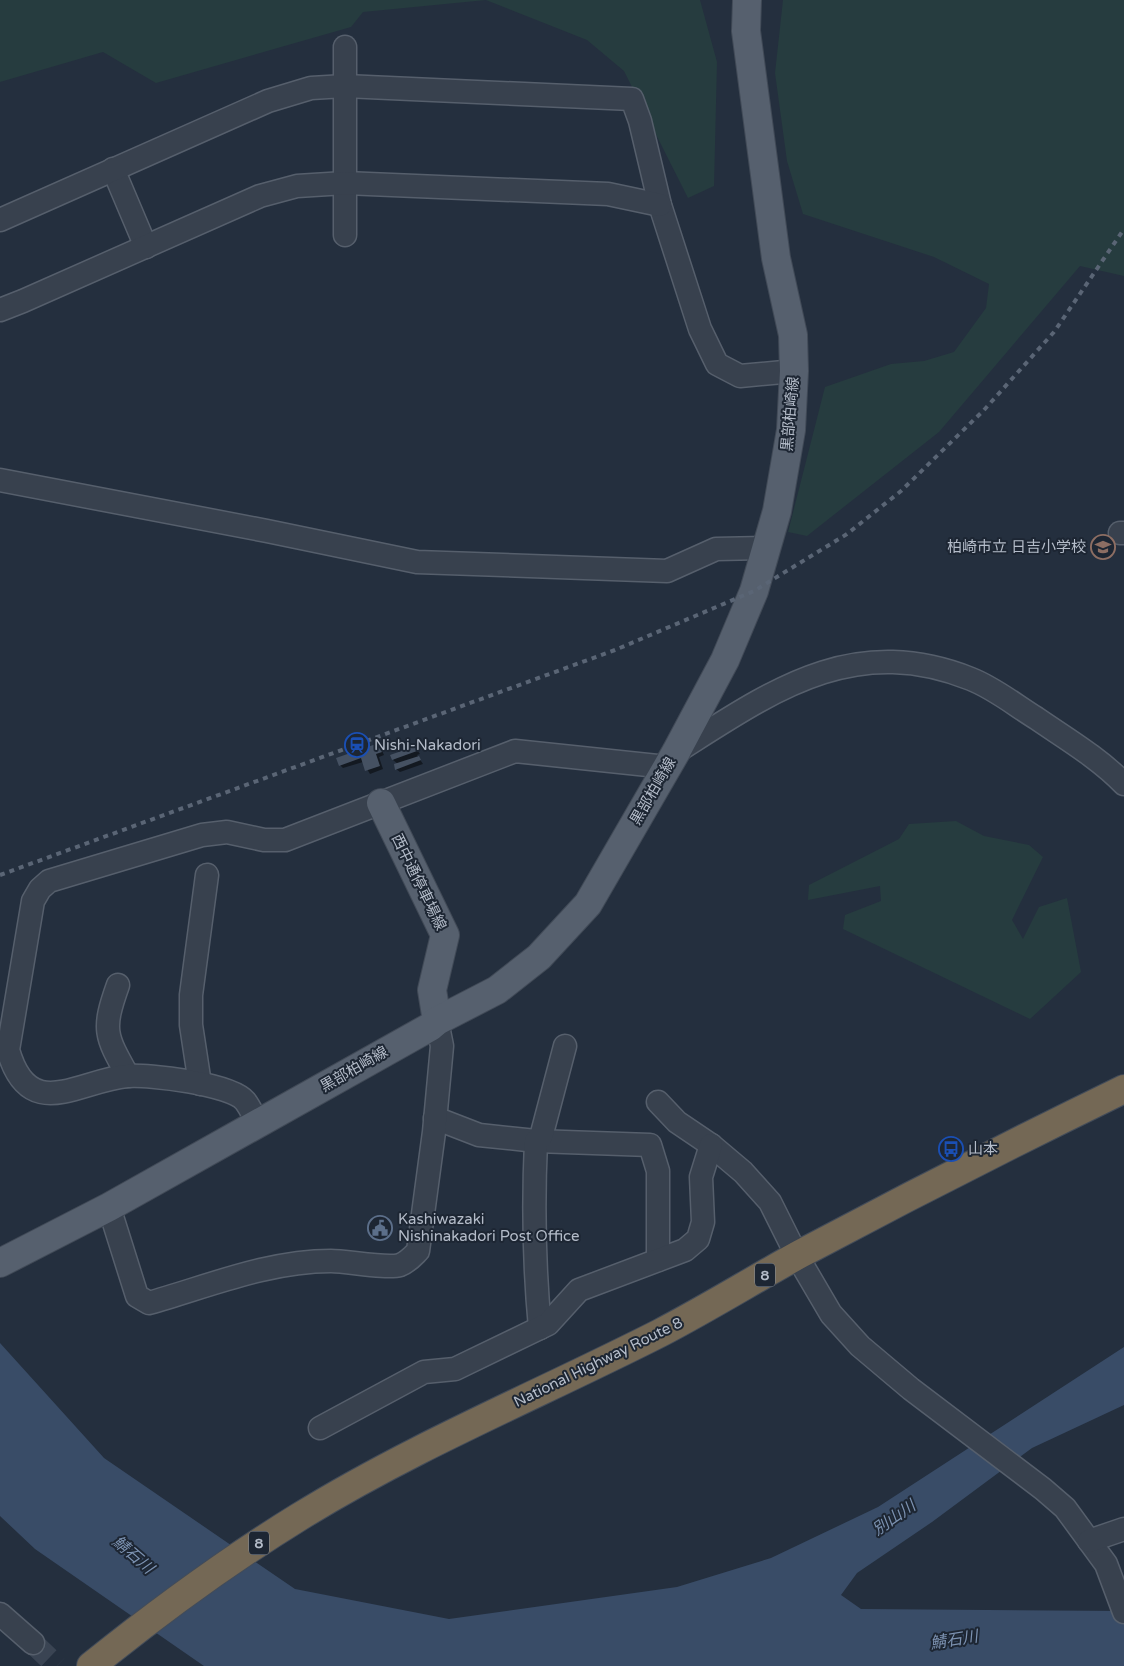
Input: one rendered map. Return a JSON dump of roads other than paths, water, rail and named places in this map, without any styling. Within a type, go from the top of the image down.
[{"type":"highway","name":"National Highway Route 8","points":[[91,1666],[194,1585],[300,1516],[405,1457],[661,1332],[745,1287],[797,1256],[914,1194],[1124,1089]]},
{"type":"main road","name":"黒部柏崎線","points":[[0,1262],[108,1207],[430,1027],[437,1021],[497,990],[551,946],[588,904],[672,759],[731,646],[754,591],[776,512],[792,430],[793,335],[776,258],[746,31],[748,0]]},
{"type":"main road","name":"西中通停車場線","points":[[381,803],[445,935],[432,990],[437,1021]]},
{"type":"street","points":[[345,47],[345,235]]},
{"type":"street","points":[[0,220],[268,101],[311,88],[345,86],[632,99],[640,121],[660,205],[700,329],[717,364],[740,376],[794,371]]},
{"type":"street","points":[[113,169],[146,246]]},
{"type":"street","points":[[0,310],[260,196],[297,186],[345,184],[608,194],[660,205]]},
{"type":"street","points":[[0,480],[417,562],[667,571],[716,549],[765,548]]},
{"type":"street","points":[[258,1124],[244,1100],[234,1092],[165,1078],[128,1076],[59,1094],[44,1093],[24,1084],[13,1067],[8,1050],[33,901],[40,889],[49,881],[202,835],[227,832],[264,840],[285,840],[516,750],[672,759],[756,702],[797,681],[850,664],[907,663],[928,666],[972,680],[1013,703],[1066,739],[1124,784]]},
{"type":"street","points":[[200,1084],[191,1025],[191,995],[207,875]]},
{"type":"street","points":[[118,985],[107,1024],[111,1043],[128,1076]]},
{"type":"street","points":[[108,1207],[137,1296],[149,1303],[244,1274],[282,1265],[331,1261],[399,1266],[410,1260],[418,1251],[435,1118],[442,1046],[437,1021]]},
{"type":"street","points":[[540,1328],[535,1274],[534,1201],[536,1141],[541,1137],[565,1046]]},
{"type":"street","points":[[658,1102],[677,1122],[711,1145],[743,1172],[770,1202],[797,1256],[831,1314],[860,1346],[1065,1508],[1106,1564],[1124,1612]]},
{"type":"street","points":[[435,1118],[479,1135],[536,1141],[650,1145],[658,1171],[658,1260]]},
{"type":"street","points":[[320,1428],[424,1372],[455,1369],[548,1324],[579,1290],[686,1250],[698,1239],[703,1222],[701,1177],[711,1145]]},
{"type":"street","points":[[1089,1541],[1124,1529]]},
{"type":"street","points":[[0,1614],[33,1643]]},
{"type":"water","points":[[0,1343],[104,1458],[295,1589],[449,1619],[677,1587],[771,1558],[878,1507],[1124,1347],[1124,1405],[1032,1448],[932,1522],[857,1573],[841,1595],[861,1609],[1124,1611],[1124,1666],[204,1666],[35,1549],[0,1516]]},
{"type":"tunnel","points":[[33,1643],[57,1666]]},
{"type":"railway","points":[[0,875],[615,650],[754,591],[847,534],[901,491],[984,410],[1054,332],[1124,229]]},
{"type":"place","name":"柏崎市立 日吉小学校","points":[[1103,547]]},
{"type":"place","name":"Nishi-Nakadori","points":[[357,745]]},
{"type":"place","name":"山本","points":[[951,1149]]},
{"type":"place","name":"Kashiwazaki Nishinakadori Post Office","points":[[380,1228]]},
{"type":"water label","name":"別山川","points":[[894,1518]]},
{"type":"water label","name":"鯖石川","points":[[133,1555]]},
{"type":"water label","name":"鯖石川","points":[[954,1640]]}]
